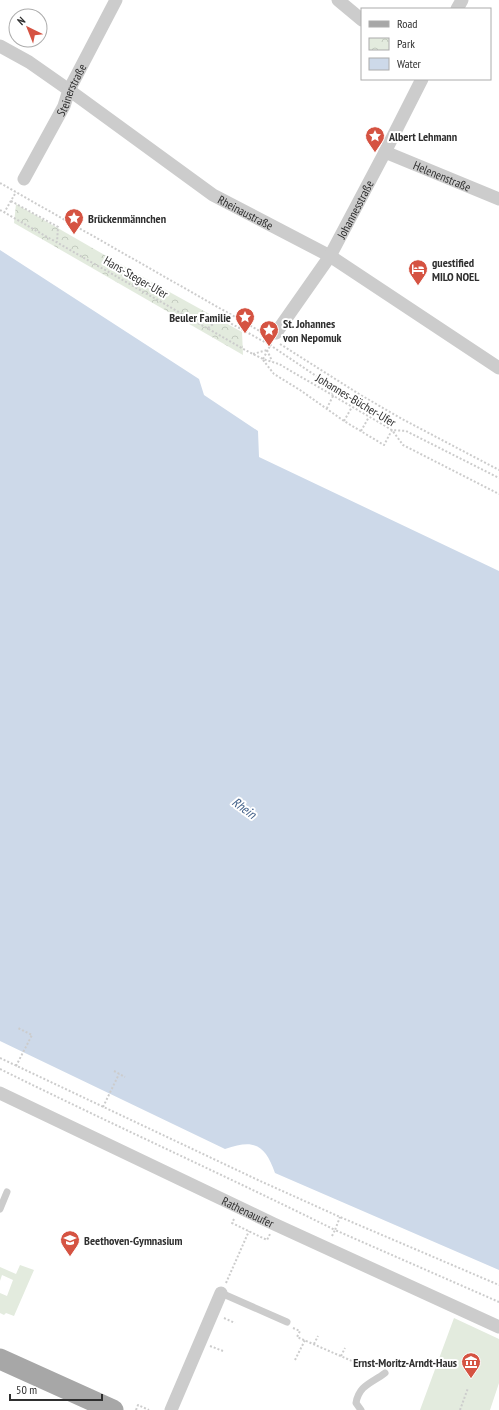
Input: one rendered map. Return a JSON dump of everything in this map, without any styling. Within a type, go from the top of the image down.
[{"type":"main road","points":[[0,1359],[113,1410]]},
{"type":"main road","points":[[0,1374],[86,1410]]},
{"type":"street","name":"Steinerstraße","points":[[24,179],[64,106],[69,90],[116,0]]},
{"type":"street","points":[[338,0],[361,19]]},
{"type":"street","name":"Rheinaustraße","points":[[0,46],[29,62],[213,195],[330,256],[499,368]]},
{"type":"street","name":"Johannesstraße","points":[[276,334],[330,256],[421,80]]},
{"type":"street","name":"Helenenstraße","points":[[385,152],[499,199]]},
{"type":"street","name":"Rathenauufer","points":[[0,1093],[326,1248],[499,1327]]},
{"type":"street","points":[[171,1410],[221,1293]]},
{"type":"lane","points":[[0,1209],[7,1192]]},
{"type":"lane","points":[[221,1293],[287,1322]]},
{"type":"lane","points":[[361,1410],[356,1404],[358,1394],[364,1386],[385,1373]]},
{"type":"path","points":[[0,183],[259,331]]},
{"type":"path","points":[[4,213],[16,192]]},
{"type":"path","points":[[11,201],[58,227],[57,243]]},
{"type":"path","name":"Hans-Steger-Ufer","points":[[0,210],[263,359]]},
{"type":"path","points":[[208,328],[221,318],[270,345],[332,386],[333,396],[326,408]]},
{"type":"path","points":[[289,349],[359,394],[404,420],[499,470]]},
{"type":"path","points":[[253,354],[267,350]]},
{"type":"path","points":[[267,350],[263,359],[274,374],[300,390],[344,421],[384,445],[392,430],[406,431],[499,478]]},
{"type":"path","points":[[267,350],[272,361]]},
{"type":"path","name":"Johannes-Bücher-Ufer","points":[[263,359],[279,364],[392,430],[403,445],[499,494]]},
{"type":"path","points":[[344,421],[352,407]]},
{"type":"path","points":[[361,431],[370,417]]},
{"type":"path","points":[[16,1066],[32,1035],[18,1028]]},
{"type":"path","points":[[0,1058],[340,1217],[499,1285]]},
{"type":"path","points":[[0,1069],[140,1137],[234,1180],[335,1230],[499,1302]]},
{"type":"path","points":[[114,1071],[125,1077]]},
{"type":"path","points":[[103,1107],[119,1074]]},
{"type":"path","points":[[235,1217],[232,1223],[267,1240],[270,1234]]},
{"type":"path","points":[[326,1248],[340,1217]]},
{"type":"path","points":[[231,1273],[249,1231]]},
{"type":"path","points":[[287,1322],[290,1326],[300,1331],[297,1337],[352,1361]]},
{"type":"path","points":[[314,1344],[318,1336]]},
{"type":"path","points":[[295,1360],[304,1340]]},
{"type":"path","points":[[341,1356],[345,1348]]},
{"type":"path","points":[[460,1410],[468,1388]]},
{"type":"path","points":[[136,1410],[138,1405],[150,1410]]},
{"type":"green space","points":[[16,204],[242,332],[243,355],[14,223]]},
{"type":"green space","points":[[20,1265],[34,1270],[14,1316],[6,1313],[4,1315],[0,1313],[0,1293],[7,1296],[13,1280],[2,1275],[0,1281],[0,1267],[16,1274]]},
{"type":"green space","points":[[454,1318],[499,1339],[499,1383],[490,1410],[420,1410]]},
{"type":"water","name":"Rhein","points":[[0,250],[199,379],[204,395],[258,431],[259,457],[499,571],[499,1270],[275,1173],[267,1156],[257,1146],[244,1144],[225,1149],[0,1041]]},
{"type":"place","name":"Albert Lehmann","points":[[375,153]]},
{"type":"place","name":"Brückenmännchen","points":[[74,235]]},
{"type":"place","name":"guestified MILO NOEL","points":[[418,286]]},
{"type":"place","name":"Beuler Familie","points":[[245,334]]},
{"type":"place","name":"St. Johannes von Nepomuk","points":[[269,347]]},
{"type":"place","name":"Beethoven-Gymnasium","points":[[70,1257]]},
{"type":"place","name":"Ernst-Moritz-Arndt-Haus","points":[[471,1379]]}]
